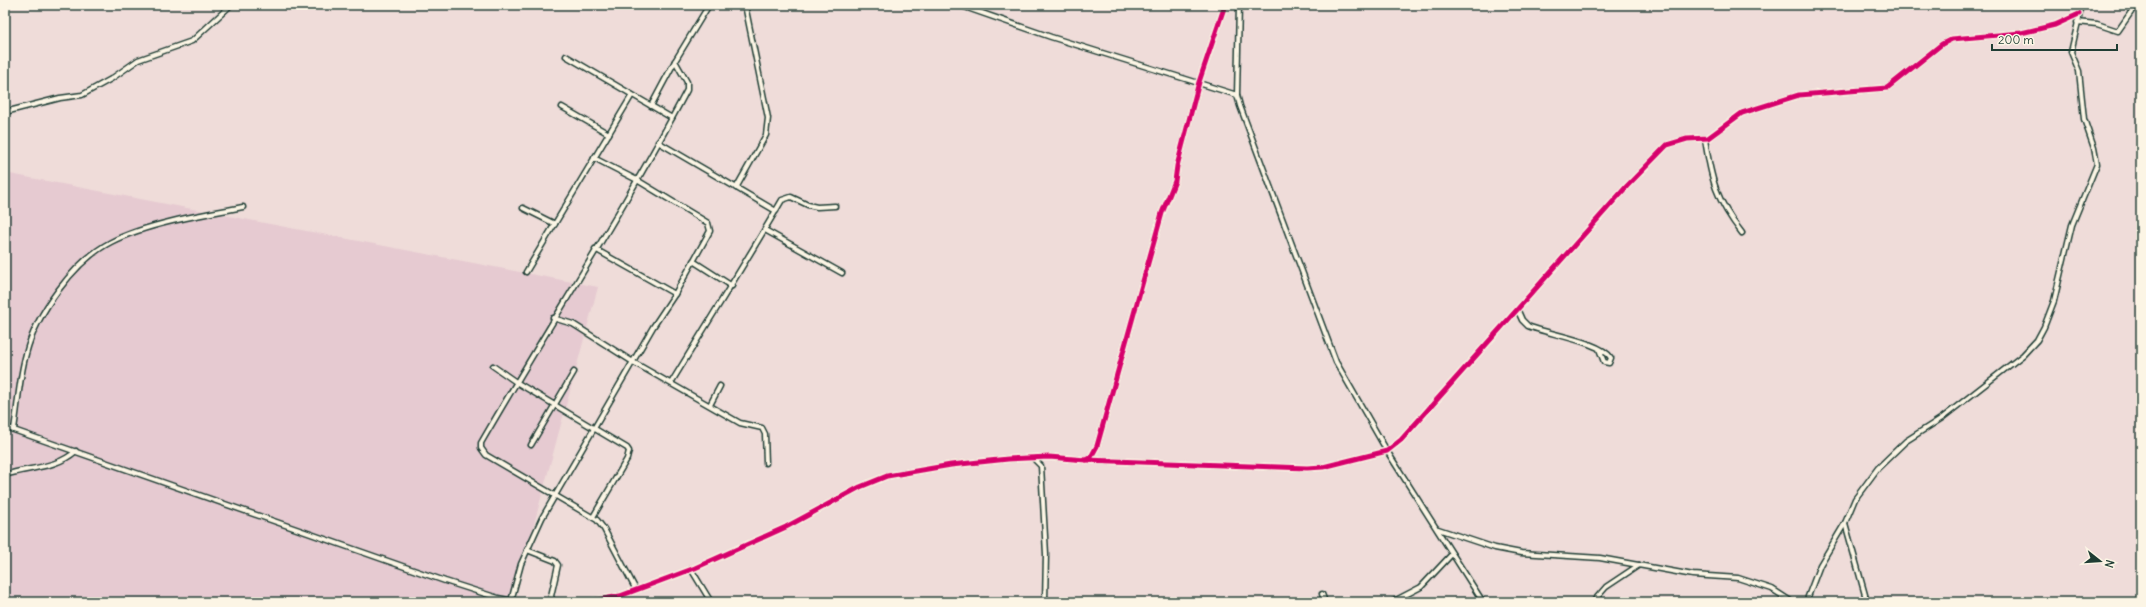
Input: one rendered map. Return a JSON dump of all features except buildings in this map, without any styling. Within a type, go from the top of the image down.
[{"type":"street","points":[[5,112],[60,98],[82,96],[138,60],[192,41],[231,5]]},
{"type":"street","points":[[651,106],[675,60],[709,5]]},
{"type":"street","points":[[736,188],[766,135],[768,118],[745,5]]},
{"type":"street","points":[[959,5],[1127,61],[1237,94]]},
{"type":"street","points":[[1086,460],[1091,456],[1097,446],[1149,256],[1162,213],[1175,181],[1177,166],[1199,82],[1225,5]]},
{"type":"street","points":[[1239,5],[1237,94],[1247,128],[1328,345],[1387,451],[1483,602]]},
{"type":"street","points":[[1806,602],[1820,565],[1856,499],[1863,488],[1893,453],[1906,441],[1942,418],[2023,355],[2037,340],[2044,327],[2054,301],[2070,231],[2097,164],[2094,148],[2084,120],[2082,91],[2078,71],[2071,52],[2082,5]]},
{"type":"street","points":[[2077,22],[2097,24],[2118,31],[2136,5]]},
{"type":"street","points":[[586,602],[620,596],[691,569],[786,527],[860,487],[887,476],[975,462],[1049,457],[1086,460],[1307,468],[1323,467],[1387,451],[1427,412],[1663,148],[1671,142],[1705,138],[1714,135],[1742,113],[1798,95],[1887,88],[1942,44],[1952,39],[2021,33],[2055,25],[2079,14]]},
{"type":"street","points":[[566,56],[672,118]]},
{"type":"street","points":[[636,590],[604,529],[593,517],[486,455],[481,448],[481,443],[553,318],[637,180],[687,90],[687,82],[675,60]]},
{"type":"street","points":[[526,272],[632,95]]},
{"type":"street","points":[[562,107],[609,134]]},
{"type":"street","points":[[1705,138],[1710,170],[1716,192],[1723,206],[1742,233]]},
{"type":"street","points":[[658,142],[776,211]]},
{"type":"street","points":[[511,600],[521,564],[555,494],[634,362],[653,327],[675,294],[710,231],[708,223],[637,180],[594,158]]},
{"type":"street","points":[[671,383],[707,322],[732,286],[782,200],[787,197],[796,198],[808,205],[817,207],[835,206]]},
{"type":"street","points":[[14,429],[18,389],[32,335],[52,300],[77,268],[107,245],[135,232],[166,223],[243,207]]},
{"type":"street","points":[[523,208],[555,224]]},
{"type":"street","points":[[765,230],[842,273]]},
{"type":"street","points":[[595,249],[675,294]]},
{"type":"street","points":[[693,261],[732,286]]},
{"type":"street","points":[[1518,311],[1522,320],[1528,326],[1583,342],[1598,349]]},
{"type":"street","points":[[553,318],[573,324],[634,362],[740,423],[762,428],[765,434],[766,463]]},
{"type":"street","points":[[493,366],[516,382],[627,448],[629,455],[593,517]]},
{"type":"street","points":[[530,445],[574,372]]},
{"type":"street","points":[[710,405],[720,386]]},
{"type":"street","points":[[5,427],[445,581],[519,602]]},
{"type":"street","points":[[5,475],[50,465],[67,459],[76,451]]},
{"type":"street","points":[[1041,466],[1049,457]]},
{"type":"street","points":[[1033,458],[1041,466],[1046,554],[1046,602]]},
{"type":"street","points":[[1844,523],[1867,602]]},
{"type":"street","points":[[1437,528],[1495,548],[1521,554],[1600,558],[1693,575],[1738,578],[1772,589],[1792,602]]},
{"type":"street","points":[[527,550],[555,561],[558,565],[551,596],[553,602]]},
{"type":"street","points":[[1392,602],[1421,587],[1452,554]]},
{"type":"street","points":[[1592,602],[1606,587],[1639,564]]},
{"type":"street","points":[[691,569],[711,602]]},
{"type":"street","points":[[1322,594],[1325,602]]},
{"type":"street","points":[[620,596],[623,602]]},
{"type":"shaded area","points":[[5,173],[598,287],[513,602],[5,602]]},
{"type":"cycle path","points":[[587,602],[620,596],[695,568],[786,527],[860,487],[887,476],[951,465],[1008,459],[1049,457],[1086,460],[1091,457],[1097,446],[1162,213],[1175,181],[1177,166],[1199,82],[1225,5]]},
{"type":"cycle path","points":[[1086,460],[1307,468],[1323,467],[1387,451],[1401,440],[1627,186],[1667,145],[1687,139],[1708,138],[1742,113],[1799,95],[1887,88],[1942,44],[1952,39],[2021,33],[2055,25],[2079,14]]}]
